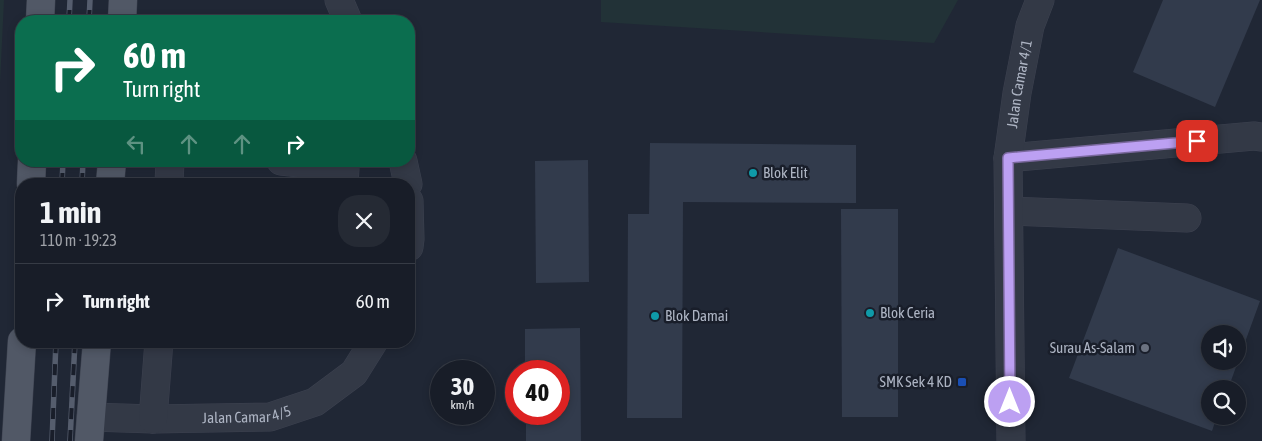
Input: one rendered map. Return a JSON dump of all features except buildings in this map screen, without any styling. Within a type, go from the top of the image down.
[{"type":"main road","points":[[40,15],[41,0]]},
{"type":"main road","points":[[122,15],[123,0]]},
{"type":"main road","points":[[16,441],[22,348]]},
{"type":"main road","points":[[90,429],[96,348]]},
{"type":"street","points":[[339,0],[345,15]]},
{"type":"street","name":"Jalan Camar 4/1","points":[[1010,441],[1008,158],[1017,93],[1028,35],[1040,0]]},
{"type":"street","points":[[1008,158],[1259,131]]},
{"type":"street","points":[[336,167],[345,168],[344,178]]},
{"type":"street","points":[[1009,211],[1187,218]]},
{"type":"street","points":[[154,419],[158,348]]},
{"type":"street","name":"Jalan Camar 4/5","points":[[90,429],[154,419],[241,429],[315,402],[354,373],[370,348]]},
{"type":"shaded area","points":[[0,0],[4,0],[0,83]]},
{"type":"shaded area","points":[[601,0],[958,0],[934,43],[601,22]]},
{"type":"railway","points":[[69,15],[70,0]]},
{"type":"railway","points":[[89,15],[90,0]]},
{"type":"railway","points":[[62,178],[63,167]]},
{"type":"railway","points":[[82,178],[83,167]]},
{"type":"railway","points":[[52,441],[56,348]]},
{"type":"railway","points":[[70,441],[75,348]]},
{"type":"place","name":"Blok Elit","points":[[753,173]]},
{"type":"place","name":"Blok Ceria","points":[[870,313]]},
{"type":"place","name":"Blok Damai","points":[[655,316]]},
{"type":"place","name":"Surau As-Salam","points":[[1145,348]]},
{"type":"place","name":"SMK Sek 4 KD","points":[[962,382]]},
{"type":"route","points":[[1010,402],[1008,158],[1197,141]]}]
